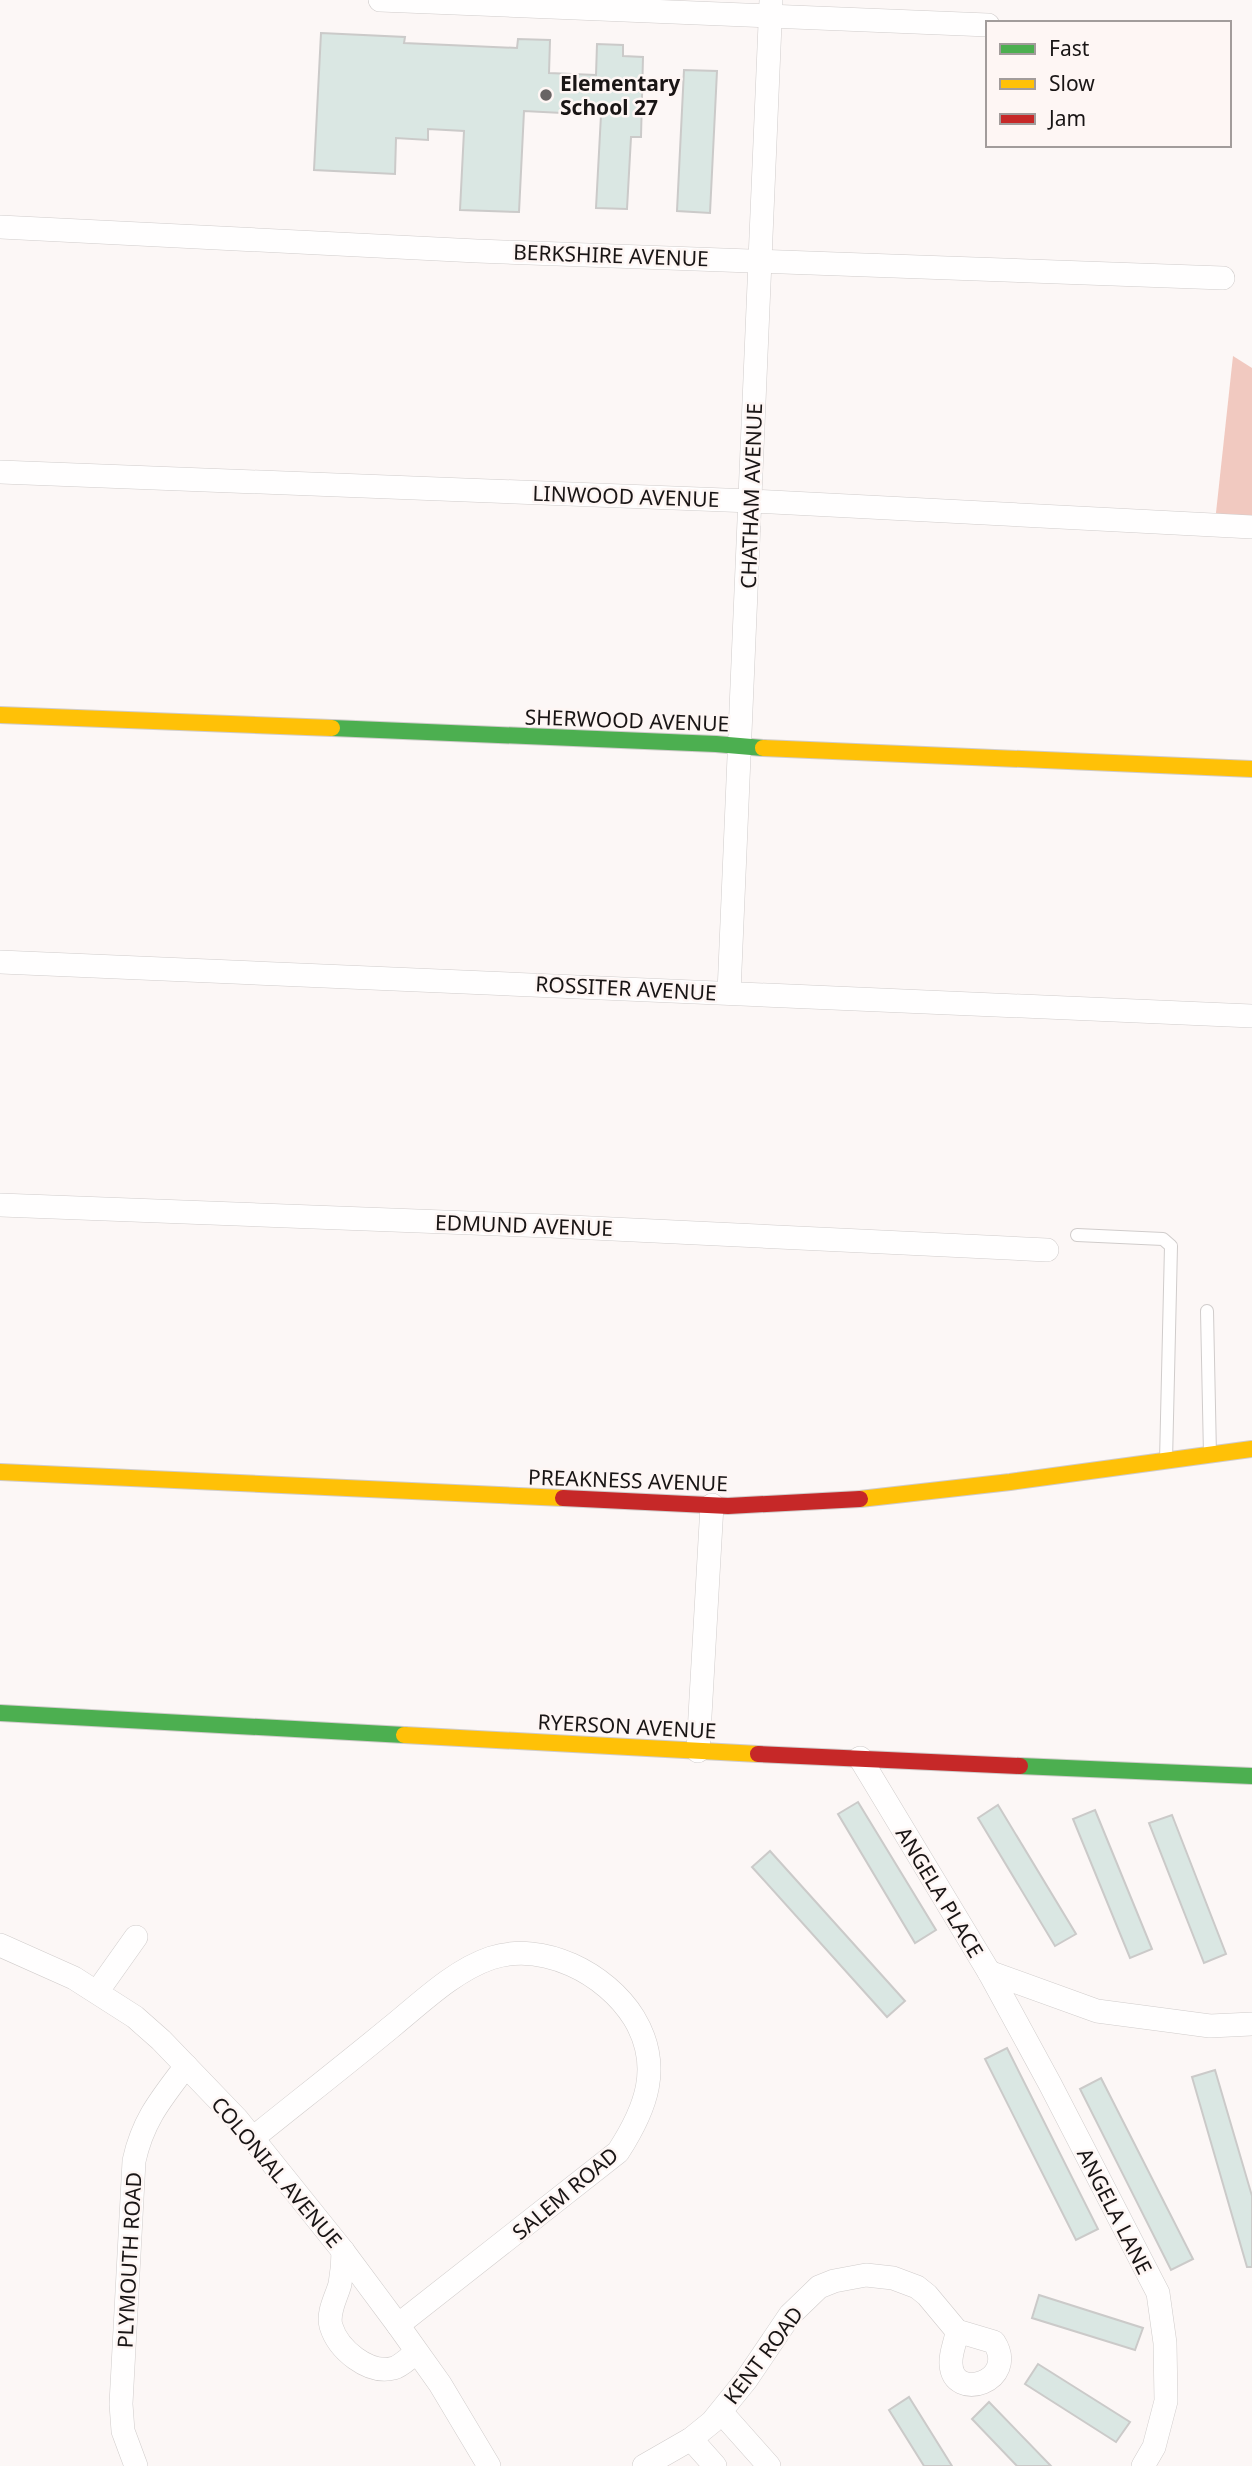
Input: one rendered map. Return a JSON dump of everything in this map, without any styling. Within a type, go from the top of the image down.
[{"type":"street","points":[[380,0],[771,8],[986,25]]},
{"type":"street","name":"CHATHAM AVENUE","points":[[729,993],[771,8]]},
{"type":"street","name":"BERKSHIRE AVENUE","points":[[0,227],[477,251],[761,259],[1223,278]]},
{"type":"street","name":"LINWOOD AVENUE","points":[[0,472],[751,501],[1252,527]]},
{"type":"street","name":"SHERWOOD AVENUE","points":[[0,715],[1252,769]]},
{"type":"street","name":"ROSSITER AVENUE","points":[[0,962],[1252,1016]]},
{"type":"street","name":"EDMUND AVENUE","points":[[0,1205],[550,1226],[1047,1250]]},
{"type":"street","name":"PREAKNESS AVENUE","points":[[0,1472],[712,1505],[839,1501],[1010,1482],[1252,1449]]},
{"type":"street","points":[[698,1751],[712,1505]]},
{"type":"street","name":"RYERSON AVENUE","points":[[0,1713],[698,1751],[1252,1776]]},
{"type":"street","name":"ANGELA PLACE","points":[[860,1758],[989,1972],[1097,2011],[1210,2026],[1252,2024]]},
{"type":"street","points":[[97,1992],[136,1937]]},
{"type":"street","name":"COLONIAL AVENUE","points":[[0,1945],[97,1992],[135,2017],[237,2119],[343,2251],[398,2325],[440,2384],[489,2466]]},
{"type":"street","name":"SALEM ROAD","points":[[253,2138],[441,1987],[479,1963],[521,1954],[556,1959],[599,1980],[620,1999],[641,2032],[649,2061],[649,2076],[647,2093],[636,2125],[618,2152],[398,2325]]},
{"type":"street","name":"ANGELA LANE","points":[[989,1972],[1158,2293],[1165,2343],[1166,2401],[1154,2447],[1143,2466]]},
{"type":"street","name":"PLYMOUTH ROAD","points":[[136,2466],[123,2431],[121,2404],[134,2161],[140,2136],[153,2110],[186,2066]]},
{"type":"street","points":[[343,2251],[342,2270],[332,2305],[331,2325],[341,2343],[353,2357],[368,2365],[383,2368],[394,2368],[416,2353]]},
{"type":"street","name":"KENT ROAD","points":[[644,2466],[691,2439],[721,2412],[790,2315],[819,2287],[834,2281],[879,2274],[918,2287],[943,2312],[957,2331]]},
{"type":"street","points":[[721,2412],[769,2466]]},
{"type":"street","points":[[691,2439],[715,2466]]},
{"type":"lane","points":[[1077,1235],[1163,1239],[1171,1246],[1166,1461]]},
{"type":"lane","points":[[1207,1311],[1210,1455]]},
{"type":"shaded area","points":[[1233,356],[1252,368],[1252,525],[1215,522]]},
{"type":"building","points":[[321,33],[405,37],[404,43],[517,48],[518,39],[550,40],[549,73],[596,75],[597,44],[623,45],[623,56],[643,57],[641,137],[631,137],[627,209],[596,208],[601,115],[524,111],[519,212],[460,210],[464,131],[428,129],[428,140],[396,138],[395,174],[314,170]]},
{"type":"building","points":[[684,70],[717,71],[710,213],[677,211]]},
{"type":"building","points":[[858,1802],[936,1930],[915,1943],[838,1814]]},
{"type":"building","points":[[998,1805],[1076,1934],[1055,1946],[978,1818]]},
{"type":"building","points":[[1095,1810],[1152,1949],[1130,1958],[1073,1819]]},
{"type":"building","points":[[1172,1815],[1226,1954],[1204,1963],[1149,1823]]},
{"type":"building","points":[[770,1851],[905,2001],[887,2017],[752,1867]]},
{"type":"building","points":[[1007,2048],[1098,2229],[1076,2240],[985,2059]]},
{"type":"building","points":[[1215,2070],[1252,2196],[1252,2267],[1247,2267],[1192,2077]]},
{"type":"building","points":[[1101,2078],[1193,2259],[1171,2270],[1080,2089]]},
{"type":"building","points":[[1039,2295],[1143,2328],[1135,2350],[1032,2318]]},
{"type":"building","points":[[1038,2364],[1130,2422],[1116,2442],[1025,2384]]},
{"type":"building","points":[[909,2397],[952,2466],[924,2466],[889,2410]]},
{"type":"building","points":[[989,2402],[1051,2466],[1017,2466],[972,2419]]},
{"type":"traffic: fast","points":[[332,728],[763,748]]},
{"type":"traffic: fast","points":[[0,1713],[404,1735]]},
{"type":"traffic: fast","points":[[1020,1766],[1252,1776]]},
{"type":"traffic: slow","points":[[0,715],[332,728]]},
{"type":"traffic: slow","points":[[763,748],[1252,769]]},
{"type":"traffic: slow","points":[[860,1499],[1010,1482],[1252,1449]]},
{"type":"traffic: slow","points":[[0,1472],[563,1498]]},
{"type":"traffic: slow","points":[[404,1735],[758,1754]]},
{"type":"traffic: jam","points":[[563,1498],[728,1506],[860,1499]]},
{"type":"traffic: jam","points":[[758,1754],[1020,1766]]},
{"type":"place","name":"Elementary School 27","points":[[546,95]]}]
